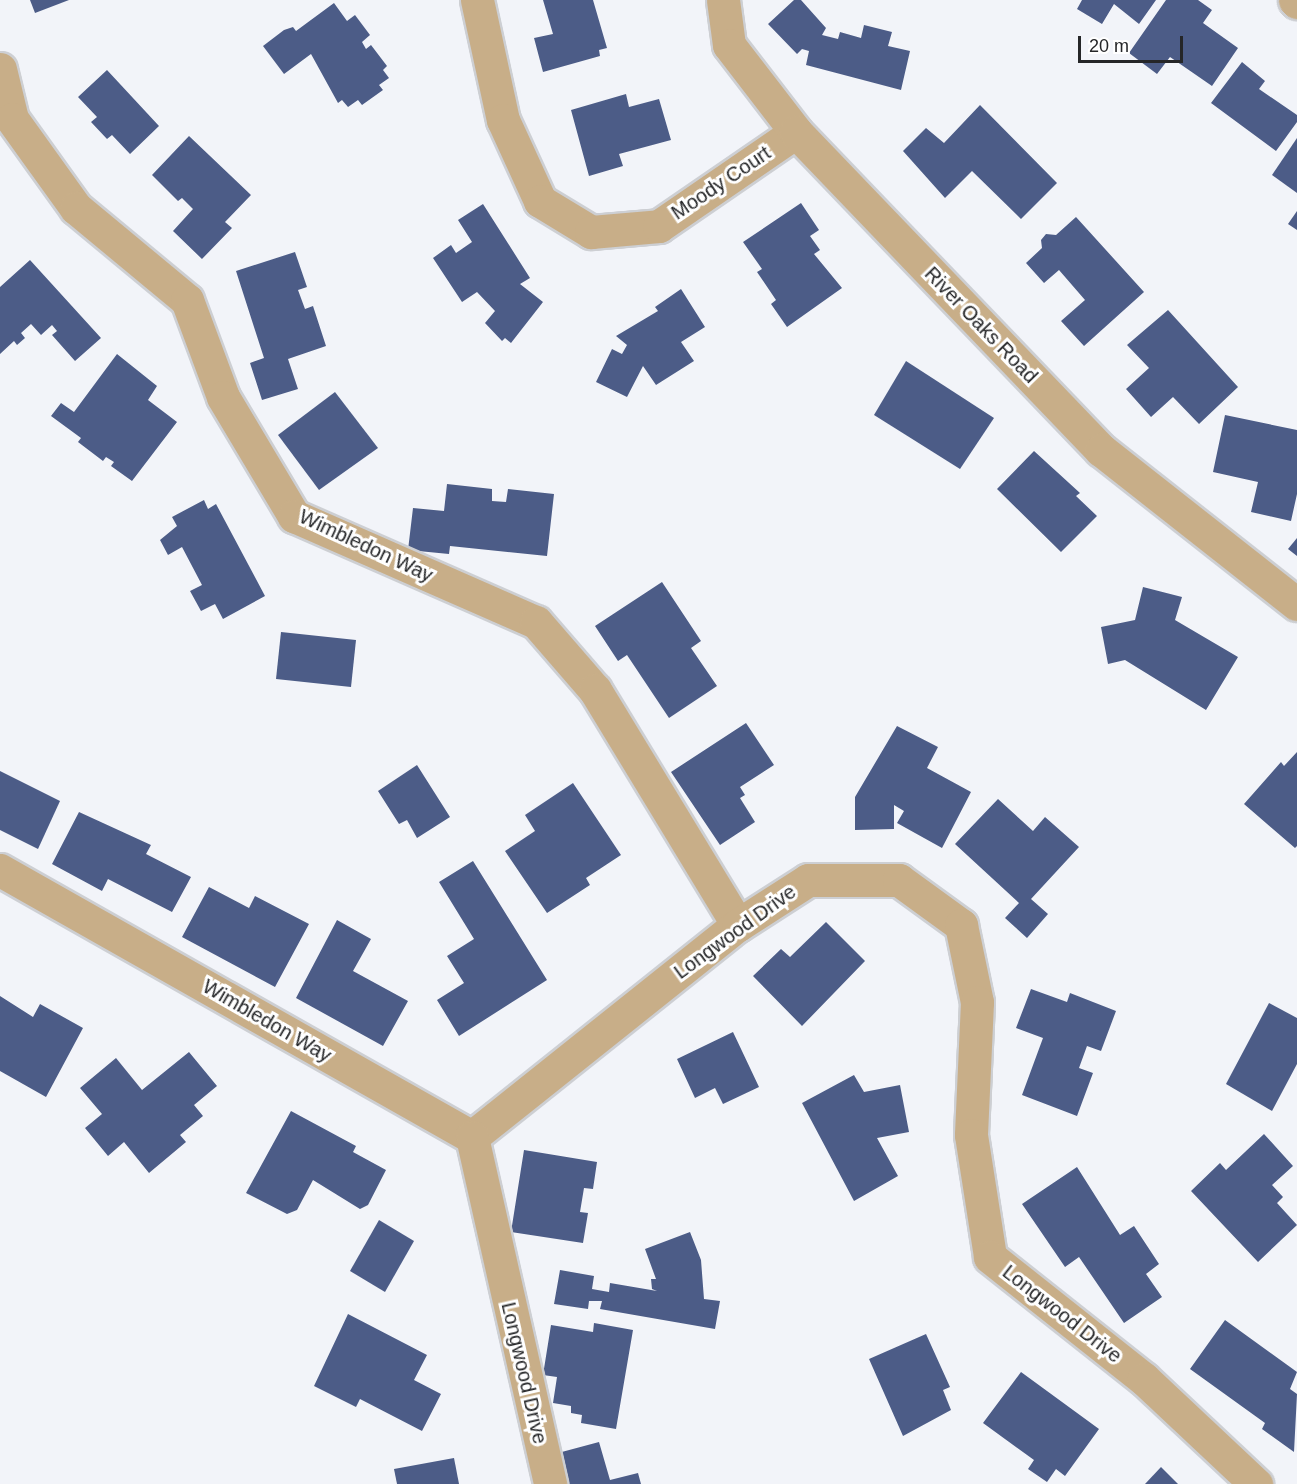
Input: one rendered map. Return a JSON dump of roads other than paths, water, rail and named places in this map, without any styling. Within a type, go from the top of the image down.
[{"type":"street","name":"Moody Court","points":[[477,0],[504,120],[540,201],[591,232],[659,226],[796,132]]},
{"type":"street","name":"River Oaks Road","points":[[723,0],[729,45],[796,132],[1101,450],[1297,604]]},
{"type":"street","name":"Wimbledon Way","points":[[0,69],[12,119],[76,208],[187,300],[223,397],[294,516],[536,622],[595,690],[738,925]]},
{"type":"street","name":"Wimbledon Way","points":[[0,870],[472,1137]]},
{"type":"street","name":"Longwood Drive","points":[[550,1484],[472,1137],[738,925],[808,880],[899,880],[961,925],[976,1002],[971,1136],[990,1257],[1144,1379],[1256,1484]]}]
